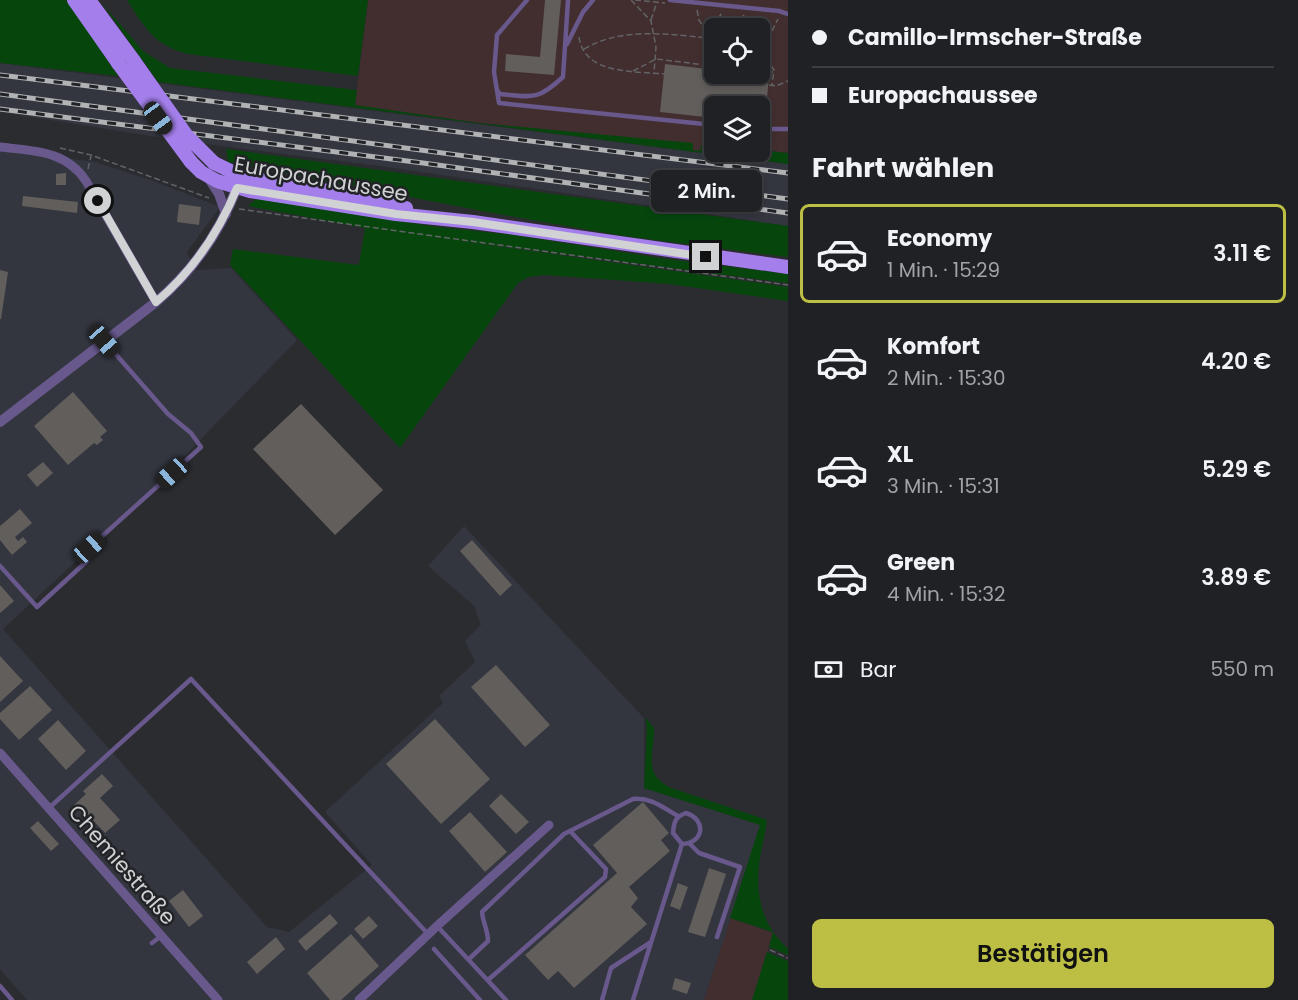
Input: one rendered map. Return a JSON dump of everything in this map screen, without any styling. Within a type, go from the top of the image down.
[{"type":"main road","name":"Europachaussee","points":[[74,0],[191,162],[207,176],[368,199],[411,209],[435,218],[788,267]]},
{"type":"main road","name":"Europachaussee","points":[[89,0],[187,136],[214,163],[239,182]]},
{"type":"street","points":[[0,147],[59,157],[71,164],[86,181],[156,302]]},
{"type":"street","points":[[207,176],[226,208]]},
{"type":"street","points":[[0,422],[156,302],[179,281],[203,252],[239,182]]},
{"type":"street","name":"Chemiestraße","points":[[0,753],[218,1000]]},
{"type":"street","points":[[359,1000],[428,934],[549,825]]},
{"type":"lane","points":[[527,0],[497,35],[494,72],[495,88],[500,103],[704,124]]},
{"type":"lane","points":[[495,88],[500,94],[534,97],[550,89],[563,77],[568,0]]},
{"type":"lane","points":[[565,48],[583,12],[593,0]]},
{"type":"lane","points":[[670,0],[769,10],[786,15]]},
{"type":"lane","points":[[770,129],[788,129]]},
{"type":"lane","points":[[0,566],[37,607],[87,561],[89,548],[201,447],[191,433],[168,414],[104,341]]},
{"type":"lane","points":[[49,808],[191,679],[428,934]]},
{"type":"lane","points":[[469,959],[488,941],[488,931],[482,912],[564,834],[633,799],[653,800],[678,816]]},
{"type":"lane","points":[[686,813],[694,815],[699,822],[700,830],[696,839],[690,844],[682,844],[673,833],[674,824],[678,816],[686,813]]},
{"type":"lane","points":[[488,980],[605,877],[606,868],[570,831]]},
{"type":"lane","points":[[633,1000],[682,844]]},
{"type":"lane","points":[[690,844],[699,853],[740,867],[717,937]]},
{"type":"lane","points":[[438,926],[506,1000]]},
{"type":"lane","points":[[152,943],[161,936]]},
{"type":"lane","points":[[602,1000],[611,968],[651,942]]},
{"type":"lane","points":[[434,949],[480,1000]]},
{"type":"lane","points":[[0,986],[12,1000]]},
{"type":"path","points":[[631,0],[651,21]]},
{"type":"path","points":[[654,73],[656,59],[651,21],[657,1]]},
{"type":"path","points":[[698,6],[696,12],[704,28]]},
{"type":"path","points":[[719,18],[727,9]]},
{"type":"path","points":[[740,10],[746,18]]},
{"type":"path","points":[[770,36],[779,17],[786,15]]},
{"type":"path","points":[[579,32],[583,50],[590,59],[598,64],[664,74]]},
{"type":"path","points":[[583,50],[612,39],[653,32],[704,38]]},
{"type":"path","points":[[633,71],[656,59],[704,65]]},
{"type":"path","points":[[770,65],[774,72],[772,85]]},
{"type":"path","points":[[770,72],[774,72]]},
{"type":"path","points":[[768,85],[776,86],[788,81]]},
{"type":"path","points":[[54,147],[91,155],[226,208],[788,285]]},
{"type":"path","points":[[86,181],[91,155]]},
{"type":"path","points":[[770,950],[788,958]]},
{"type":"shaded area","points":[[368,0],[788,0],[788,153],[770,151],[770,96],[704,96],[704,144],[702,144],[701,151],[693,150],[693,144],[479,123],[355,105]]},
{"type":"shaded area","points":[[0,63],[704,153],[704,162],[770,162],[788,164],[788,226],[387,167],[182,141],[0,112]]},
{"type":"shaded area","points":[[0,149],[95,162],[151,180],[220,207],[187,252],[195,270],[231,268],[297,340],[143,499],[3,629],[267,927],[289,932],[372,865],[325,812],[443,703],[439,696],[475,662],[465,641],[481,625],[474,606],[428,566],[464,526],[644,718],[644,788],[761,825],[704,1000],[27,1000],[0,969]]},
{"type":"shaded area","points":[[730,918],[773,933],[752,1000],[704,1000]]},
{"type":"green space","points":[[0,0],[66,0],[110,60],[108,62],[118,75],[0,63]]},
{"type":"green space","points":[[127,0],[368,0],[358,76],[188,54],[167,46],[151,34]]},
{"type":"green space","points":[[102,3],[143,51],[170,68],[357,90],[355,105],[479,123],[693,143],[693,150],[700,151],[702,144],[704,144],[704,153],[158,82]]},
{"type":"green space","points":[[226,149],[788,226],[788,257],[624,236],[503,215],[228,162]]},
{"type":"green space","points":[[770,151],[788,153],[788,164],[770,162]]},
{"type":"green space","points":[[257,198],[438,227],[514,235],[667,259],[788,274],[788,283],[461,241],[788,287],[788,301],[669,284],[545,275],[529,277],[518,283],[400,448],[230,265],[233,249],[359,265],[365,228],[248,206]]},
{"type":"green space","points":[[645,717],[654,728],[653,769],[662,782],[671,788],[767,820],[758,879],[761,905],[771,928],[788,949],[788,955],[769,947],[773,932],[730,918],[760,825],[644,788],[647,727]]},
{"type":"green space","points":[[767,952],[788,961],[788,1000],[752,1000]]},
{"type":"building","points":[[545,0],[561,0],[554,75],[505,71],[506,54],[540,57]]},
{"type":"building","points":[[665,64],[704,69],[704,84],[768,84],[767,96],[704,96],[704,117],[660,112]]},
{"type":"building","points":[[66,173],[66,185],[56,185],[56,174]]},
{"type":"building","points":[[23,196],[78,202],[77,213],[22,206]]},
{"type":"building","points":[[179,204],[201,207],[199,225],[177,222]]},
{"type":"building","points":[[0,270],[8,272],[1,319],[0,319]]},
{"type":"building","points":[[73,392],[107,431],[100,437],[103,440],[97,445],[94,443],[68,465],[34,426]]},
{"type":"building","points":[[301,404],[383,490],[335,535],[253,449]]},
{"type":"building","points":[[43,462],[53,473],[37,487],[27,475]]},
{"type":"building","points":[[20,509],[32,523],[15,537],[18,541],[23,537],[27,542],[12,555],[0,540],[0,526]]},
{"type":"building","points":[[472,540],[512,585],[500,596],[460,551]]},
{"type":"building","points":[[0,585],[14,601],[0,613]]},
{"type":"building","points":[[0,656],[23,681],[0,702]]},
{"type":"building","points":[[496,665],[550,725],[525,747],[471,687]]},
{"type":"building","points":[[30,686],[52,710],[19,740],[0,719],[0,713]]},
{"type":"building","points":[[435,719],[490,779],[441,824],[386,764]]},
{"type":"building","points":[[58,720],[86,751],[66,770],[38,739]]},
{"type":"building","points":[[102,774],[113,786],[100,798],[120,820],[105,833],[85,812],[82,814],[74,805],[86,794],[83,791]]},
{"type":"building","points":[[501,794],[529,822],[516,834],[489,806]]},
{"type":"building","points":[[643,802],[669,833],[661,840],[670,851],[629,887],[638,898],[631,907],[647,924],[574,988],[558,971],[548,980],[525,955],[617,873],[593,845]]},
{"type":"building","points":[[470,812],[507,852],[485,872],[449,831]]},
{"type":"building","points":[[38,821],[59,844],[51,851],[30,828]]},
{"type":"building","points":[[709,868],[726,874],[705,937],[688,932]]},
{"type":"building","points":[[678,883],[688,887],[680,910],[670,906]]},
{"type":"building","points":[[183,890],[203,916],[189,927],[169,901]]},
{"type":"building","points":[[330,914],[338,923],[306,951],[298,941]]},
{"type":"building","points":[[369,916],[378,926],[363,939],[354,929]]},
{"type":"building","points":[[351,934],[379,966],[341,1000],[330,1000],[307,973]]},
{"type":"building","points":[[276,937],[285,949],[257,974],[247,962]]},
{"type":"building","points":[[675,978],[691,983],[687,994],[672,989]]},
{"type":"railway","points":[[0,75],[788,173]]},
{"type":"railway","points":[[0,94],[788,199]]},
{"type":"railway","points":[[0,109],[423,163],[788,213]]},
{"type":"route","points":[[98,201],[156,302],[179,281],[203,252],[217,231],[237,188],[396,214],[473,222],[706,257]]}]
